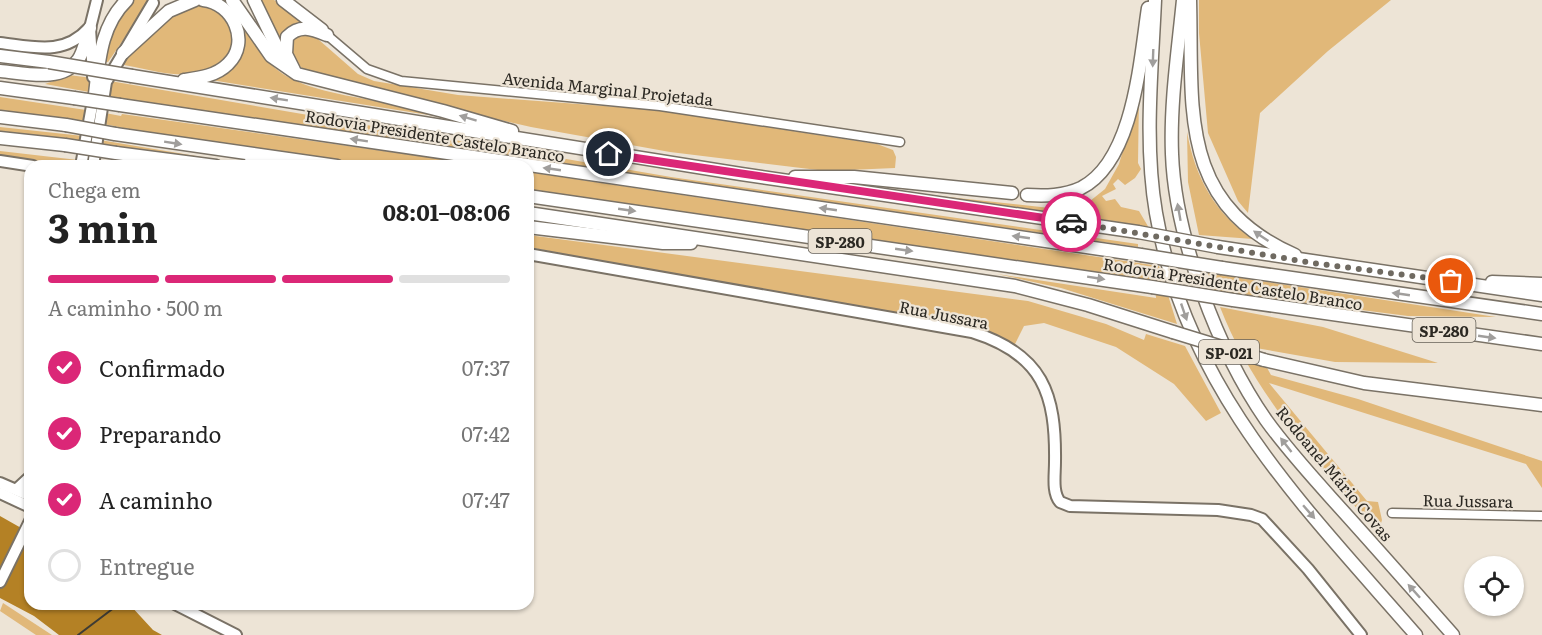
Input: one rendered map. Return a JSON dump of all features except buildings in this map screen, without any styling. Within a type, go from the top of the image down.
[{"type":"highway","points":[[95,94],[103,41],[117,11],[127,0]]},
{"type":"highway","points":[[123,53],[168,11],[195,0]]},
{"type":"highway","points":[[171,82],[211,75],[228,65],[236,51],[238,32],[232,17],[215,3],[203,0]]},
{"type":"highway","points":[[232,0],[271,56],[292,71],[443,111],[565,147]]},
{"type":"highway","points":[[254,0],[292,71]]},
{"type":"highway","points":[[283,0],[327,35]]},
{"type":"highway","points":[[1027,195],[1053,195],[1074,191],[1091,182],[1104,168],[1117,145],[1133,98],[1149,0]]},
{"type":"highway","name":"SP-021","points":[[1155,0],[1150,143],[1152,178],[1163,246],[1186,320],[1227,401],[1264,458],[1416,635]]},
{"type":"highway","name":"Rodoanel Mário Covas","points":[[1182,0],[1172,124],[1175,188],[1181,221],[1196,276],[1219,330],[1266,419],[1308,471],[1453,635]]},
{"type":"highway","points":[[1190,0],[1194,119],[1198,148],[1208,178],[1224,206],[1244,225],[1279,248],[1313,263]]},
{"type":"highway","points":[[0,71],[45,75],[62,72],[81,57],[90,28]]},
{"type":"highway","points":[[292,71],[286,54],[287,37],[294,31],[305,28],[327,35]]},
{"type":"highway","points":[[0,56],[49,62],[565,147],[1138,232],[1313,263],[1542,295]]},
{"type":"highway","name":"Rodovia Presidente Castelo Branco","points":[[0,88],[494,160]]},
{"type":"highway","points":[[0,117],[295,160]]},
{"type":"highway","points":[[0,138],[176,160]]},
{"type":"highway","points":[[198,146],[208,152],[249,160]]},
{"type":"highway","name":"Rodovia Presidente Castelo Branco","points":[[534,166],[1542,314]]},
{"type":"highway","points":[[780,180],[814,176],[854,177],[1012,193]]},
{"type":"highway","name":"Rodovia Presidente Castelo Branco","points":[[534,196],[1542,344]]},
{"type":"highway","points":[[534,214],[1015,286],[1088,305],[1264,360],[1364,383],[1542,405]]},
{"type":"highway","points":[[534,228],[663,243],[719,241]]},
{"type":"highway","points":[[1433,280],[1542,284]]},
{"type":"main road","points":[[82,160],[95,94],[90,28],[97,0]]},
{"type":"main road","points":[[94,160],[103,91],[153,3]]},
{"type":"main road","points":[[0,43],[61,47],[78,41],[90,28]]},
{"type":"main road","points":[[0,161],[24,165]]},
{"type":"main road","name":"Rua Jussara","points":[[534,255],[972,332],[993,339],[1009,347],[1029,365],[1049,397],[1055,421],[1055,488],[1060,502],[1070,506],[1218,510],[1251,514],[1262,519],[1308,569],[1361,635]]},
{"type":"main road","points":[[16,489],[24,482]]},
{"type":"main road","points":[[0,483],[24,493]]},
{"type":"main road","points":[[0,493],[24,504]]},
{"type":"main road","points":[[0,582],[24,533]]},
{"type":"main road","points":[[188,610],[236,635]]},
{"type":"street","name":"Avenida Marginal Projetada","points":[[327,35],[367,69],[402,81],[660,106],[900,142]]},
{"type":"street","name":"Rua Jussara","points":[[1392,513],[1542,516]]},
{"type":"shaded area","points":[[133,0],[148,0],[142,13],[108,62],[102,61],[106,40]]},
{"type":"shaded area","points":[[214,0],[224,0],[229,4],[262,54],[275,68],[290,78],[330,92],[396,105],[435,116],[211,80],[240,40]]},
{"type":"shaded area","points":[[257,0],[274,0],[306,21],[281,47]]},
{"type":"shaded area","points":[[1199,0],[1391,0],[1328,51],[1260,113],[1248,213],[1238,201],[1208,133],[1199,33]]},
{"type":"shaded area","points":[[199,3],[217,11],[224,17],[233,33],[230,51],[217,67],[203,73],[179,74],[119,64],[161,19]]},
{"type":"shaded area","points":[[311,33],[358,74],[374,81],[458,95],[658,110],[877,144],[893,150],[896,157],[895,168],[826,171],[670,152],[531,127],[314,77],[293,61],[290,37]]},
{"type":"shaded area","points":[[69,75],[92,78],[89,92],[45,84]]},
{"type":"shaded area","points":[[110,81],[671,177],[1138,244],[1138,247],[107,97]]},
{"type":"shaded area","points":[[1139,96],[1138,163],[1141,169],[1135,178],[1125,185],[1118,179],[1113,184],[1116,189],[1102,196],[1106,201],[1115,199],[1121,207],[1139,211],[1149,228],[902,192],[1059,209],[1090,201],[1105,189],[1119,164]]},
{"type":"shaded area","points":[[0,97],[86,110],[85,122],[0,110]]},
{"type":"shaded area","points":[[105,113],[121,116],[122,114],[448,160],[335,160],[104,124]]},
{"type":"shaded area","points":[[0,127],[83,136],[82,143],[0,132]]},
{"type":"shaded area","points":[[1187,132],[1195,164],[1209,193],[1228,218],[1253,239],[1199,235],[1188,182]]},
{"type":"shaded area","points":[[100,140],[220,160],[209,160],[99,146]]},
{"type":"shaded area","points":[[0,151],[78,160],[24,160],[24,163],[0,159]]},
{"type":"shaded area","points":[[534,173],[1159,266],[1177,324],[1061,288],[997,274],[1156,298],[1155,282],[534,190]]},
{"type":"shaded area","points":[[534,236],[1028,301],[1106,324],[1144,340],[1146,334],[1185,346],[1221,413],[1206,421],[1174,384],[1116,347],[1044,323],[1024,326],[1013,348],[995,336],[534,248]]},
{"type":"shaded area","points":[[1208,273],[1496,317],[1408,316],[1214,291]]},
{"type":"shaded area","points":[[1220,307],[1323,327],[1438,363],[1335,362],[1256,348],[1271,375],[1358,399],[1542,461],[1542,488],[1526,464],[1269,383],[1367,501],[1378,502],[1382,520],[1378,533],[1311,454],[1269,398],[1250,369]]},
{"type":"shaded area","points":[[0,516],[24,530],[24,610],[135,610],[153,630],[162,635],[59,635],[34,616],[0,598]]},
{"type":"shaded area","points":[[3,603],[52,635],[36,635],[0,611]]},
{"type":"railway","points":[[78,635],[111,610]]},
{"type":"way so far","points":[[1071,222],[1313,263],[1451,281]]},
{"type":"route","points":[[609,154],[1071,222]]}]
